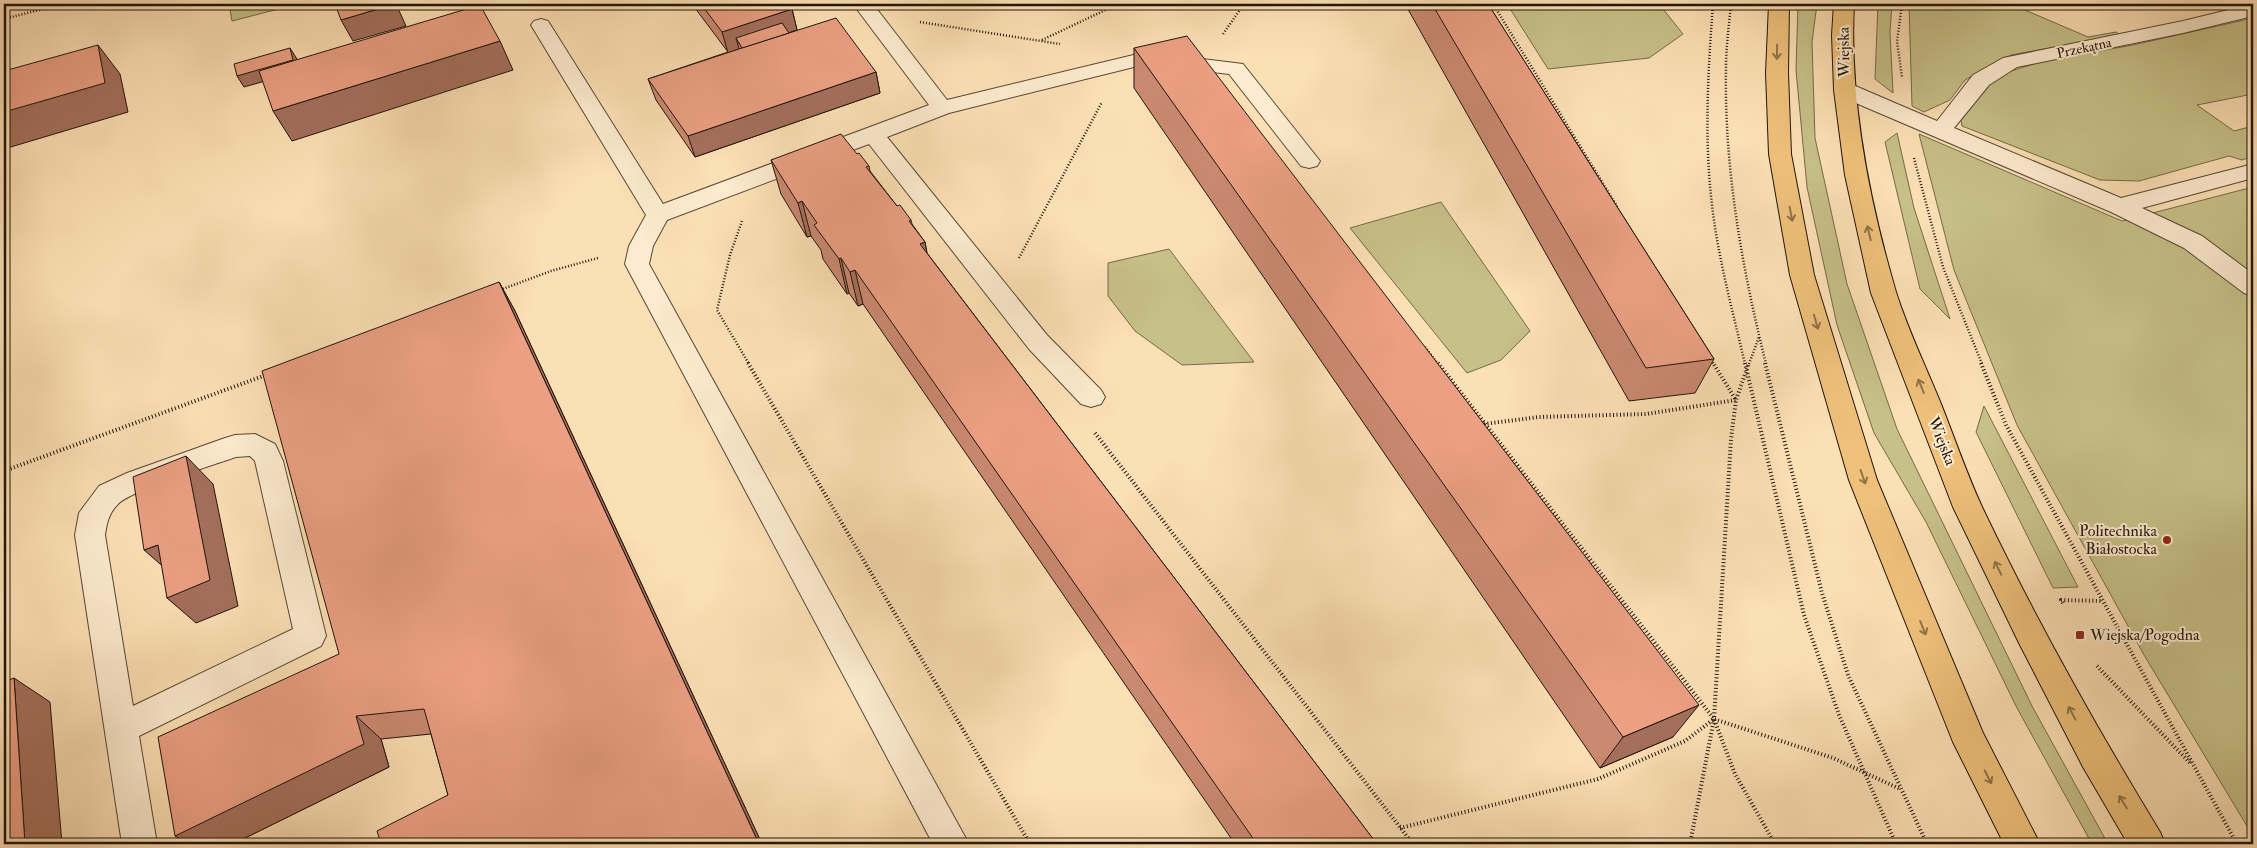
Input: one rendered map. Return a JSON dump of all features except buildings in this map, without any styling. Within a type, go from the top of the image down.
[{"type":"main road","points":[[1778,4],[1777,73],[1780,154],[1802,275],[1863,480],[1970,742],[2022,844]]},
{"type":"main road","name":"Wiejska","points":[[1844,4],[1842,35],[1845,90],[1856,175],[1884,293],[1964,498],[2031,635],[2090,747],[2148,844]]},
{"type":"street","points":[[867,9],[942,108]]},
{"type":"street","name":"Przekątna","points":[[1941,130],[1981,80],[2010,62],[2183,27],[2253,10]]},
{"type":"street","points":[[541,25],[658,215]]},
{"type":"street","points":[[952,844],[637,264],[641,246],[658,215],[872,133],[942,108],[1146,58],[1236,68],[1309,161]]},
{"type":"street","points":[[1845,90],[2119,206],[2193,242],[2253,287]]},
{"type":"street","points":[[872,133],[1038,342],[1091,397]]},
{"type":"street","points":[[2119,206],[2253,171]]},
{"type":"street","points":[[122,728],[310,636],[269,461],[265,452],[255,445],[235,446],[137,481],[109,494],[94,513],[90,535],[139,844]]},
{"type":"path","points":[[4,19],[62,4]]},
{"type":"path","points":[[1042,41],[1118,4]]},
{"type":"path","points":[[1493,4],[1622,214]]},
{"type":"path","points":[[1713,4],[1707,104],[1712,206],[1724,278],[1747,366],[1804,615],[1839,715],[1896,844]]},
{"type":"path","points":[[1731,4],[1726,68],[1729,147],[1738,235],[1759,337],[1776,398],[1822,593],[1848,675],[1927,844]]},
{"type":"path","points":[[1902,4],[1897,42],[1912,149],[1943,267],[2006,425],[2237,844]]},
{"type":"path","points":[[867,9],[1060,44]]},
{"type":"path","points":[[1000,294],[1104,98]]},
{"type":"path","points":[[744,215],[730,255],[717,310],[1030,844]]},
{"type":"path","points":[[495,291],[551,271],[641,246]]},
{"type":"path","points":[[1690,844],[1714,719],[1731,439],[1736,400],[1759,337]]},
{"type":"path","points":[[1419,339],[1714,719],[1735,774],[1775,844]]},
{"type":"path","points":[[1710,358],[1736,400]]},
{"type":"path","points":[[4,471],[273,373]]},
{"type":"path","points":[[1091,397],[1075,407],[1413,844]]},
{"type":"path","points":[[1484,424],[1507,418],[1636,415],[1736,400]]},
{"type":"path","points":[[2066,609],[2061,600],[2103,601]]},
{"type":"path","points":[[2094,660],[2098,668],[2195,768]]},
{"type":"path","points":[[1714,719],[1863,769],[1900,789]]},
{"type":"path","points":[[1400,828],[1598,779],[1685,741],[1714,719]]},
{"type":"shaded area","points":[[229,4],[298,4],[232,21]]},
{"type":"shaded area","points":[[1507,4],[1659,4],[1683,34],[1649,58],[1548,69]]},
{"type":"shaded area","points":[[1798,4],[1817,4],[1812,42],[1815,138],[1847,284],[1897,429],[2032,706],[2108,844],[2092,844],[2017,708],[1926,522],[1874,433],[1837,325],[1807,187],[1796,70]]},
{"type":"shaded area","points":[[1878,4],[1892,4],[1890,32],[1893,93],[1875,79]]},
{"type":"shaded area","points":[[1909,4],[2011,4],[2088,37],[2116,32],[2120,35],[2011,55],[1965,80],[1950,100],[1924,112],[1912,106]]},
{"type":"shaded area","points":[[2253,18],[2253,94],[2197,105],[2234,131],[2253,126],[2253,156],[2242,160],[2229,156],[2139,181],[2100,180],[1962,126],[1961,120],[1987,87],[2007,72],[2048,60],[2133,45]]},
{"type":"shaded area","points":[[1897,133],[1914,208],[1950,319],[1920,289],[1885,142]]},
{"type":"shaded area","name":"Politechnika Białostocka","points":[[1919,134],[2122,221],[2253,187],[2253,836],[2144,655],[2017,425],[1954,270]]},
{"type":"shaded area","points":[[1441,202],[1530,331],[1501,360],[1467,373],[1350,228]]},
{"type":"shaded area","points":[[1169,249],[1254,362],[1182,365],[1135,331],[1108,296],[1108,263]]},
{"type":"shaded area","points":[[1984,406],[2078,587],[2053,588],[1976,432]]},
{"type":"place","name":"Politechnika Białostocka","points":[[2167,540]]},
{"type":"place","name":"Wiejska/Pogodna","points":[[2080,635]]}]
